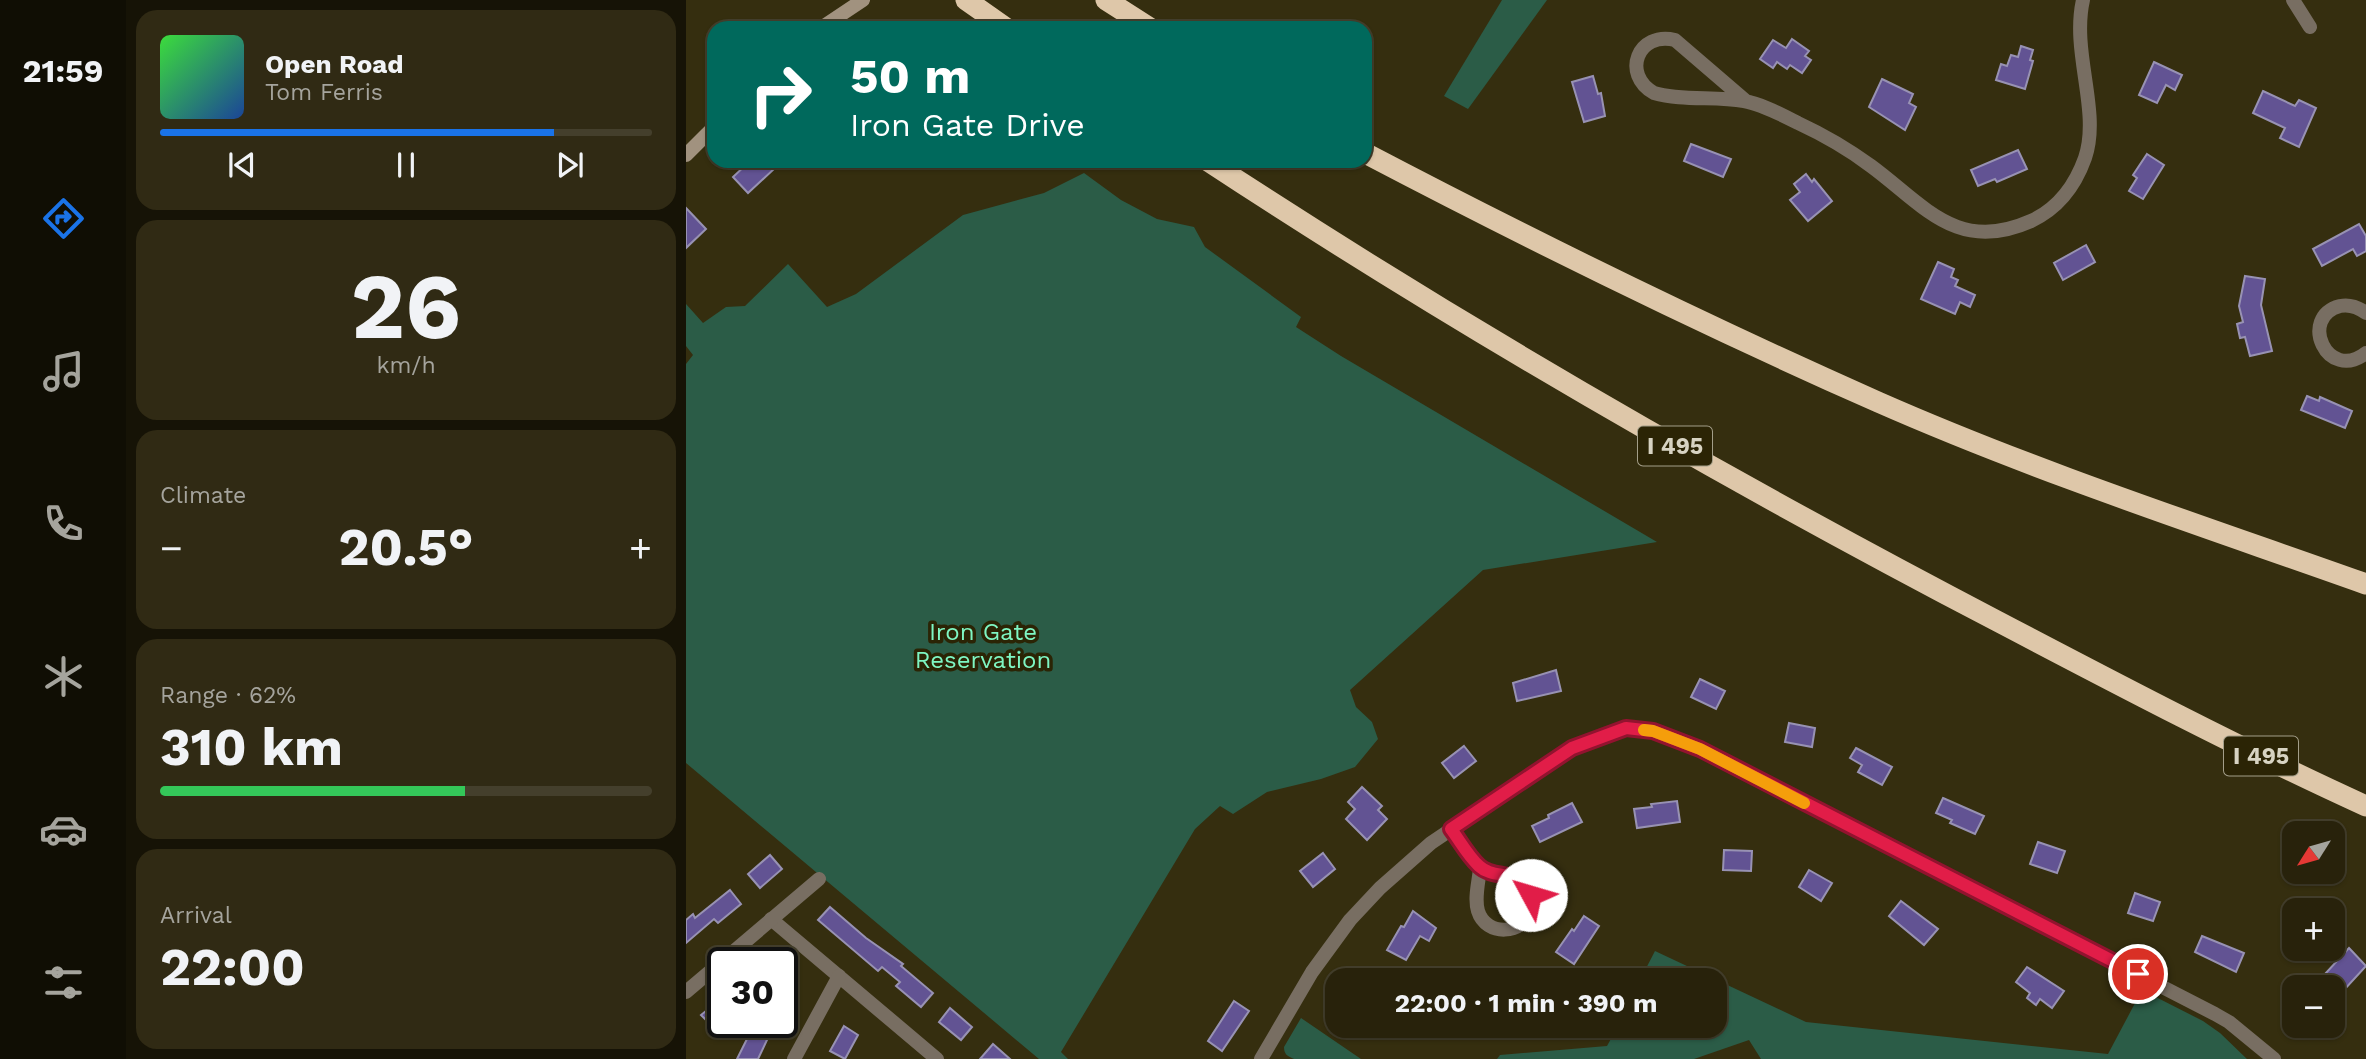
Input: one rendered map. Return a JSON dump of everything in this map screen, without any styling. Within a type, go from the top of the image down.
[{"type":"highway","points":[[965,0],[996,21]]},
{"type":"highway","points":[[1106,0],[1139,21]]},
{"type":"highway","points":[[1372,157],[1535,242],[1879,402],[2063,477],[2366,584]]},
{"type":"highway","name":"I 495","points":[[1219,168],[1317,233],[1595,401],[1877,559],[2157,705],[2366,806]]},
{"type":"main road","points":[[832,21],[863,0]]},
{"type":"main road","points":[[686,155],[707,134]]},
{"type":"street","points":[[1746,101],[1654,93],[1644,85],[1637,74],[1638,56],[1650,42],[1662,38],[1675,40],[1746,101],[1831,139],[1873,167],[1937,218],[1968,230],[2002,230],[2019,226],[2042,215],[2061,199],[2072,186],[2086,155],[2089,121],[2079,28],[2084,0]]},
{"type":"street","points":[[2293,0],[2310,27]]},
{"type":"street","points":[[2366,313],[2357,307],[2340,306],[2326,315],[2319,330],[2323,347],[2336,358],[2353,360],[2366,353]]},
{"type":"street","points":[[1266,1057],[1312,972],[1350,920],[1380,888],[1431,843],[1572,748],[1626,728],[1653,731],[1700,749],[2215,1014],[2229,1022],[2274,1059]]},
{"type":"street","points":[[1451,829],[1480,868],[1511,876],[1526,885],[1532,906],[1528,918],[1520,926],[1498,930],[1483,920],[1477,905],[1480,868]]},
{"type":"street","points":[[686,992],[819,879]]},
{"type":"street","points":[[771,919],[937,1059]]},
{"type":"street","points":[[794,1059],[839,976]]},
{"type":"green space","points":[[1502,0],[1547,0],[1468,109],[1444,96]]},
{"type":"green space","name":"Iron Gate Reservation","points":[[1084,173],[1121,200],[1157,219],[1194,227],[1205,247],[1301,317],[1296,327],[1341,356],[1657,542],[1483,570],[1350,690],[1356,707],[1372,722],[1378,739],[1355,767],[1321,779],[1267,792],[1233,814],[1220,806],[1195,829],[1061,1052],[1068,1059],[1039,1059],[686,763],[686,364],[693,355],[686,346],[686,304],[703,323],[726,307],[745,306],[788,264],[827,307],[856,294],[963,215],[1044,193]]},
{"type":"green space","points":[[1655,951],[1691,968],[1646,968]]},
{"type":"green space","points":[[1727,985],[1806,1022],[2108,1054],[2142,990],[2203,1021],[2247,1059],[1761,1059],[1749,1040],[1694,1059],[1497,1059],[1500,1055],[1607,1046],[1611,1038],[1727,1038]]},
{"type":"green space","points":[[1301,1018],[1325,1034],[1325,1038],[1330,1038],[1361,1059],[1294,1059],[1288,1056],[1284,1047]]},
{"type":"building","points":[[1792,39],[1809,51],[1805,56],[1811,60],[1802,73],[1790,65],[1787,69],[1777,62],[1773,68],[1760,59],[1773,40],[1786,48]]},
{"type":"building","points":[[2021,46],[2033,50],[2030,60],[2033,61],[2025,89],[1996,80],[2001,64],[2007,66],[2011,55],[2018,57]]},
{"type":"building","points":[[2154,62],[2182,75],[2175,90],[2166,85],[2157,103],[2139,95]]},
{"type":"building","points":[[1593,76],[1598,94],[1601,93],[1605,116],[1584,122],[1572,82]]},
{"type":"building","points":[[1882,79],[1913,94],[1909,103],[1916,107],[1905,130],[1869,107]]},
{"type":"building","points":[[2263,91],[2295,106],[2299,100],[2316,108],[2299,147],[2280,138],[2285,128],[2253,113]]},
{"type":"building","points":[[1691,144],[1731,159],[1723,177],[1684,161]]},
{"type":"building","points":[[2018,150],[2027,169],[1997,182],[1995,179],[1978,186],[1971,170]]},
{"type":"building","points":[[2147,154],[2164,165],[2143,199],[2129,191],[2137,178],[2133,175]]},
{"type":"building","points":[[743,168],[775,168],[748,193],[733,177]]},
{"type":"building","points":[[1806,174],[1812,182],[1814,179],[1832,201],[1808,221],[1790,200],[1800,192],[1794,184]]},
{"type":"building","points":[[686,208],[706,229],[686,248]]},
{"type":"building","points":[[2359,224],[2366,236],[2366,251],[2357,256],[2353,249],[2322,266],[2313,249]]},
{"type":"building","points":[[2086,245],[2095,262],[2063,280],[2054,263]]},
{"type":"building","points":[[1938,262],[1954,269],[1951,277],[1958,280],[1955,286],[1975,295],[1970,307],[1960,302],[1955,314],[1921,299]]},
{"type":"building","points":[[2245,276],[2265,279],[2261,305],[2272,351],[2250,356],[2245,337],[2240,338],[2237,324],[2243,322],[2239,306]]},
{"type":"building","points":[[2307,396],[2319,401],[2320,397],[2352,411],[2345,428],[2301,410]]},
{"type":"building","points":[[1556,670],[1561,691],[1517,701],[1513,683]]},
{"type":"building","points":[[1700,679],[1725,691],[1716,709],[1691,697]]},
{"type":"building","points":[[1789,723],[1815,728],[1812,747],[1785,742]]},
{"type":"building","points":[[1464,746],[1476,761],[1454,778],[1442,763]]},
{"type":"building","points":[[1856,748],[1892,767],[1882,785],[1858,772],[1862,765],[1850,758]]},
{"type":"building","points":[[1362,787],[1382,806],[1378,810],[1387,819],[1367,840],[1346,819],[1355,809],[1348,802]]},
{"type":"building","points":[[1943,798],[1984,816],[1975,834],[1950,823],[1952,820],[1936,813]]},
{"type":"building","points":[[1677,801],[1680,822],[1637,828],[1634,809]]},
{"type":"building","points":[[1572,803],[1582,822],[1540,842],[1532,826]]},
{"type":"building","points":[[2038,842],[2065,851],[2057,873],[2030,864]]},
{"type":"building","points":[[1724,850],[1752,851],[1751,871],[1723,870]]},
{"type":"building","points":[[1323,853],[1335,869],[1313,887],[1300,871]]},
{"type":"building","points":[[770,855],[782,869],[760,888],[748,874]]},
{"type":"building","points":[[1809,870],[1832,883],[1821,901],[1799,887]]},
{"type":"building","points":[[730,890],[741,904],[718,923],[714,919],[686,943],[686,920],[693,914],[695,918]]},
{"type":"building","points":[[2135,893],[2160,902],[2153,921],[2128,913]]},
{"type":"building","points":[[1901,901],[1938,929],[1924,945],[1889,916]]},
{"type":"building","points":[[830,907],[866,938],[903,964],[901,966],[933,993],[921,1007],[896,986],[900,982],[882,967],[878,971],[818,920]]},
{"type":"building","points":[[1413,911],[1436,928],[1429,941],[1420,936],[1406,960],[1387,950]]},
{"type":"building","points":[[1584,916],[1599,926],[1574,964],[1556,952]]},
{"type":"building","points":[[2202,936],[2244,953],[2236,972],[2195,952]]},
{"type":"building","points":[[2349,948],[2366,966],[2345,989],[2345,975],[2324,975],[2337,961],[2345,961],[2345,952]]},
{"type":"building","points":[[2027,967],[2064,991],[2052,1008],[2040,999],[2036,1005],[2027,998],[2030,993],[2016,982]]},
{"type":"building","points":[[1234,1001],[1249,1011],[1222,1051],[1208,1041]]},
{"type":"building","points":[[950,1008],[972,1027],[961,1040],[939,1022]]},
{"type":"building","points":[[707,1010],[707,1021],[701,1015]]},
{"type":"building","points":[[844,1026],[858,1035],[845,1059],[830,1051]]},
{"type":"building","points":[[748,1038],[767,1040],[758,1059],[737,1059]]},
{"type":"building","points":[[993,1044],[1010,1059],[980,1059]]},
{"type":"slow traffic","points":[[1644,730],[1700,749],[1804,803]]},
{"type":"route","points":[[1531,895],[1526,885],[1517,878],[1480,868],[1451,829],[1572,748],[1626,728],[1653,731],[1700,749],[2138,974]]}]
